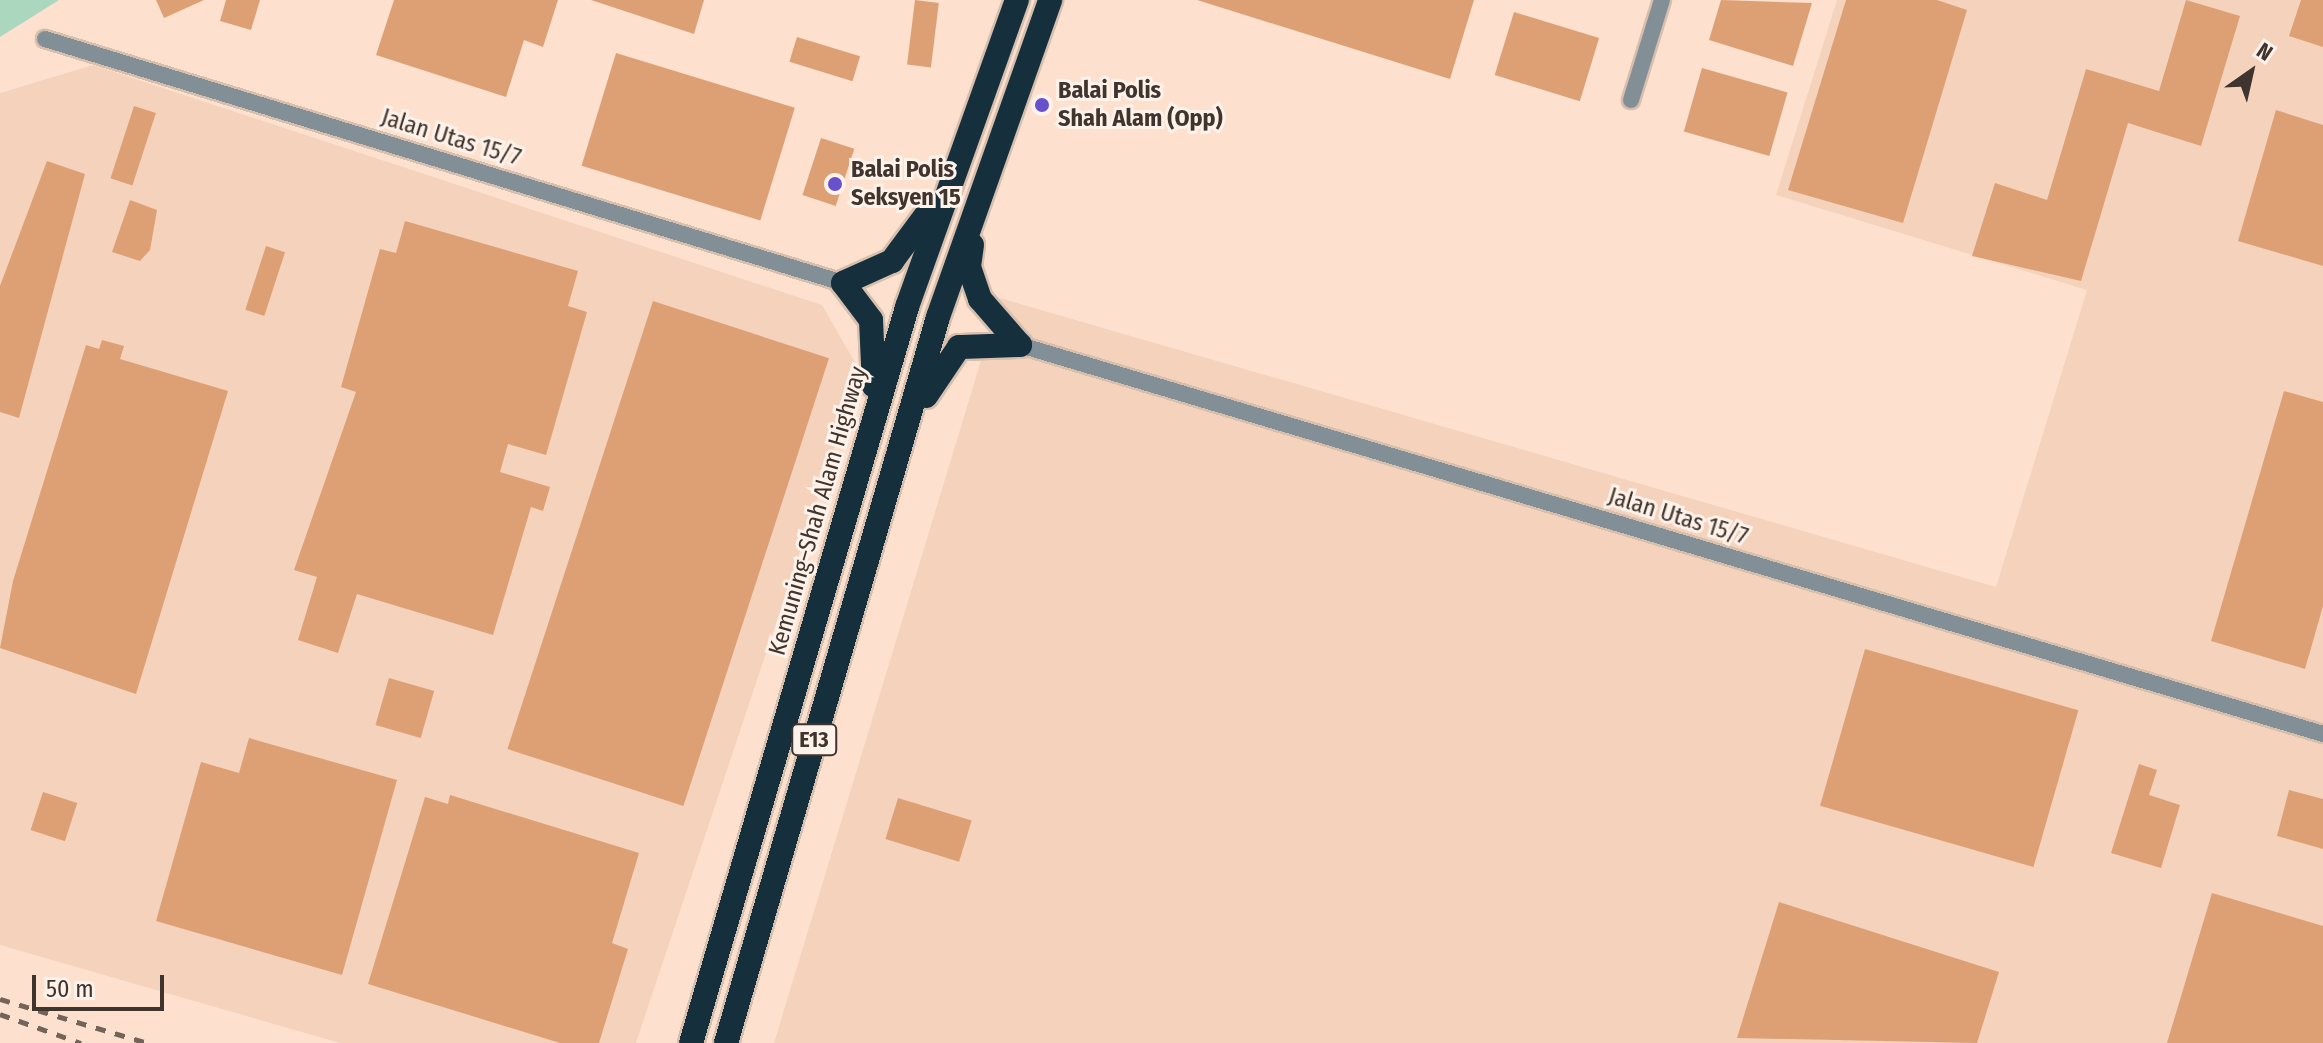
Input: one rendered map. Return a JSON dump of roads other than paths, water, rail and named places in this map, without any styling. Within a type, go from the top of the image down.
[{"type":"highway","points":[[978,96],[1003,0]]},
{"type":"highway","name":"Kemuning–Shah Alam Highway","points":[[691,1043],[872,429],[978,96],[1017,0]]},
{"type":"highway","name":"E13","points":[[728,1037],[898,449],[1050,0]]},
{"type":"highway","points":[[1018,90],[1060,0]]},
{"type":"highway","points":[[872,429],[871,320],[843,283],[892,261],[950,180]]},
{"type":"highway","points":[[978,208],[969,267],[980,299],[1020,345]]},
{"type":"highway","points":[[898,449],[940,367],[959,347],[1020,345]]},
{"type":"street","points":[[1631,100],[1662,0]]},
{"type":"street","name":"Jalan Utas 15/7","points":[[45,39],[843,283]]},
{"type":"street","name":"Jalan Utas 15/7","points":[[1020,345],[2323,734]]},
{"type":"railway","points":[[0,999],[148,1043]]},
{"type":"railway","points":[[0,1014],[81,1043]]},
{"type":"place","name":"Balai Polis Shah Alam (Opp)","points":[[1042,105]]},
{"type":"place","name":"Balai Polis Seksyen 15","points":[[835,184]]}]
